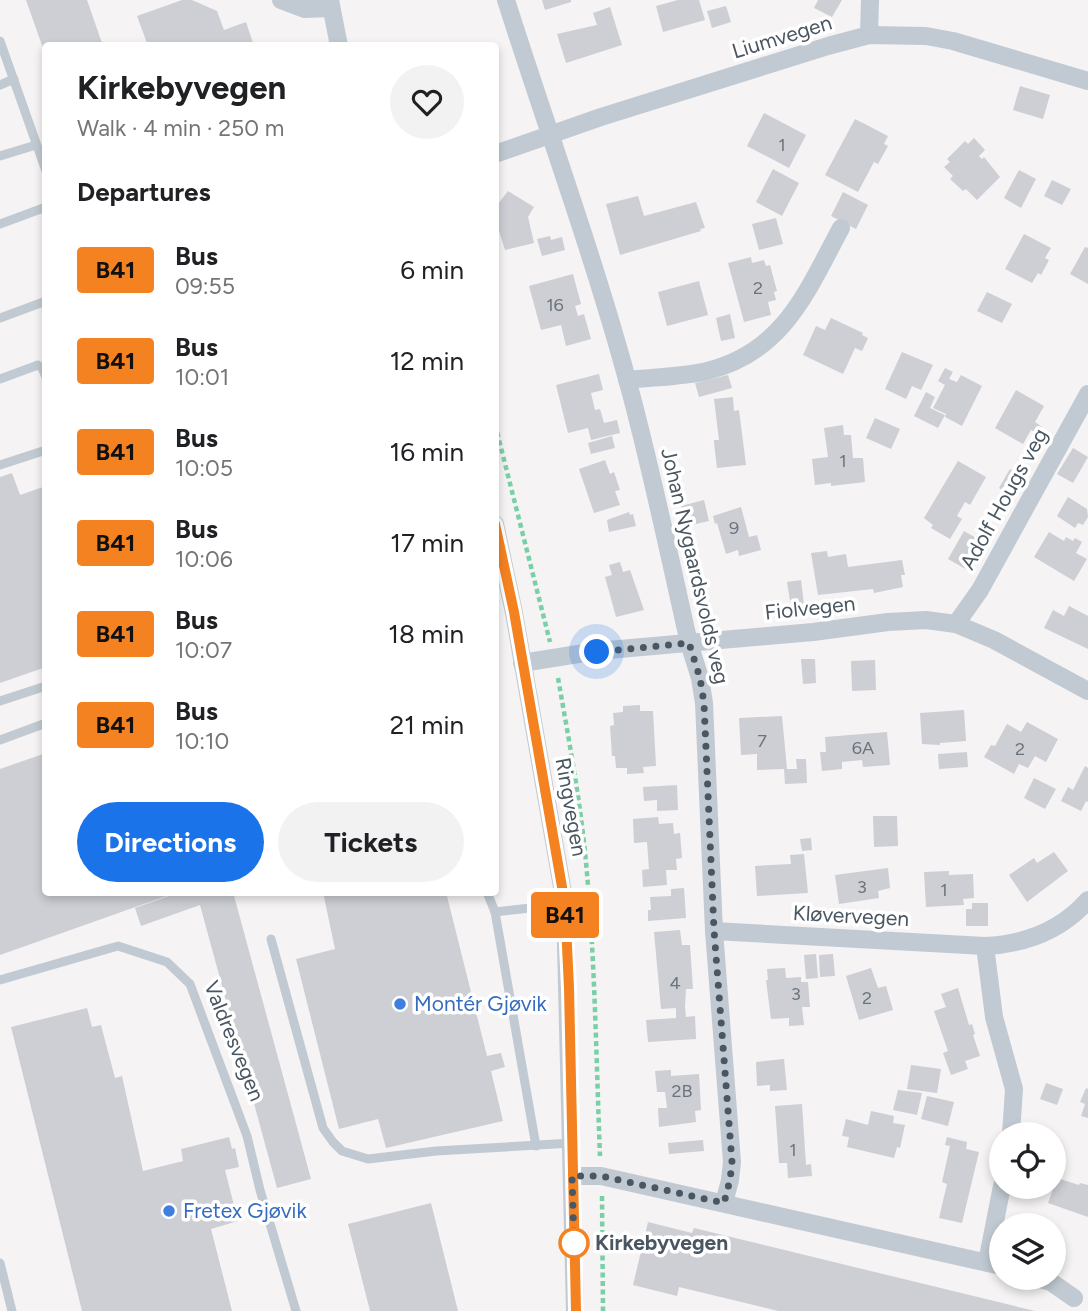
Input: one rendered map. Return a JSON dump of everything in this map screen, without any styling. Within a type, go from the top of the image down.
[{"type":"street","points":[[281,0],[305,9],[330,4],[338,42]]},
{"type":"street","name":"Johan Nygaardsvolds veg","points":[[506,0],[549,135],[572,194],[627,380],[689,643],[700,678],[704,703],[714,930],[732,1162],[724,1203]]},
{"type":"street","points":[[869,35],[870,0]]},
{"type":"street","name":"Liumvegen","points":[[499,153],[715,81],[869,35],[926,36],[953,41],[1088,81]]},
{"type":"street","points":[[627,380],[707,371],[762,346],[780,331],[799,306],[841,228]]},
{"type":"street","name":"Adolf Hougs veg","points":[[956,624],[980,590],[1088,394]]},
{"type":"street","name":"Ringvegen","points":[[501,573],[522,663],[565,904],[575,1311]]},
{"type":"street","name":"Fiolvegen","points":[[522,663],[597,652],[926,620],[956,624],[1007,646],[1088,691]]},
{"type":"street","name":"Kløvervegen","points":[[714,930],[985,946],[1010,945],[1040,936],[1065,920],[1088,900]]},
{"type":"street","points":[[985,946],[994,1017],[1014,1089],[1012,1122]]},
{"type":"street","points":[[572,1176],[601,1176],[989,1263]]},
{"type":"street","points":[[1062,1290],[1074,1298]]},
{"type":"lane","points":[[0,41],[42,161]]},
{"type":"lane","points":[[0,85],[14,79]]},
{"type":"lane","points":[[0,156],[36,145]]},
{"type":"lane","points":[[0,224],[42,208]]},
{"type":"lane","points":[[0,318],[42,302]]},
{"type":"lane","points":[[0,379],[38,365],[42,368]]},
{"type":"lane","points":[[0,465],[42,451]]},
{"type":"lane","points":[[0,701],[42,687]]},
{"type":"lane","points":[[0,740],[42,724]]},
{"type":"lane","points":[[489,896],[495,912],[536,1146]]},
{"type":"lane","points":[[495,912],[565,904]]},
{"type":"lane","points":[[271,939],[323,1129],[342,1151],[368,1159],[436,1151],[572,1143]]},
{"type":"lane","name":"Valdresvegen","points":[[0,980],[118,946],[167,962],[190,984],[247,1136],[260,1191],[296,1311]]},
{"type":"lane","points":[[0,1263],[12,1311]]},
{"type":"path","points":[[601,1176],[603,1311]]},
{"type":"building","points":[[26,0],[87,0],[102,42],[42,42],[42,45]]},
{"type":"building","points":[[182,0],[192,0],[217,11],[224,30],[246,22],[253,42],[147,42],[137,16]]},
{"type":"building","points":[[542,0],[571,0],[571,2],[545,10]]},
{"type":"building","points":[[678,0],[699,0],[705,20],[663,32],[656,6]]},
{"type":"building","points":[[818,0],[842,0],[832,17],[814,8]]},
{"type":"building","points":[[726,6],[731,22],[712,28],[707,11]]},
{"type":"building","points":[[610,7],[622,45],[566,63],[557,34],[597,25],[593,13]]},
{"type":"building","points":[[1020,86],[1050,95],[1043,119],[1013,110]]},
{"type":"building","points":[[764,113],[806,135],[789,168],[747,146]]},
{"type":"building","points":[[855,119],[888,136],[884,144],[888,146],[878,164],[874,162],[858,192],[825,175]]},
{"type":"building","points":[[974,138],[985,150],[979,156],[982,159],[984,157],[1000,177],[977,200],[950,179],[953,176],[944,167],[950,162],[947,159],[965,141],[968,144]]},
{"type":"building","points":[[773,169],[799,183],[782,216],[756,202]]},
{"type":"building","points":[[1019,170],[1036,179],[1021,208],[1004,198]]},
{"type":"building","points":[[1052,180],[1071,189],[1062,205],[1044,196]]},
{"type":"building","points":[[508,191],[534,207],[528,217],[534,243],[505,250],[499,231],[499,203]]},
{"type":"building","points":[[843,192],[868,205],[856,229],[831,216]]},
{"type":"building","points":[[638,196],[644,216],[696,202],[705,228],[620,255],[606,204]]},
{"type":"building","points":[[776,218],[783,244],[759,250],[752,224]]},
{"type":"building","points":[[1024,234],[1051,248],[1045,258],[1049,260],[1041,275],[1038,273],[1032,283],[1005,269]]},
{"type":"building","points":[[550,236],[551,240],[562,237],[565,250],[542,256],[537,239]]},
{"type":"building","points":[[1085,247],[1088,248],[1088,284],[1070,274]]},
{"type":"building","points":[[751,257],[752,263],[764,260],[766,266],[770,265],[777,291],[774,292],[776,300],[768,302],[771,315],[744,322],[728,263]]},
{"type":"building","points":[[573,274],[581,304],[575,306],[578,316],[584,314],[591,339],[566,346],[561,325],[541,330],[529,286]]},
{"type":"building","points":[[699,281],[708,315],[667,326],[658,292]]},
{"type":"building","points":[[987,292],[1012,304],[1002,323],[977,311]]},
{"type":"building","points":[[730,314],[735,338],[721,341],[716,318]]},
{"type":"building","points":[[831,318],[868,338],[862,351],[855,348],[843,374],[803,355],[816,326],[825,330]]},
{"type":"building","points":[[902,352],[933,365],[921,390],[912,386],[906,399],[885,389]]},
{"type":"building","points":[[945,368],[953,372],[949,379],[957,382],[961,375],[982,386],[962,426],[933,408],[945,385],[938,381]]},
{"type":"building","points":[[599,374],[603,390],[591,393],[595,410],[600,409],[604,423],[617,420],[620,433],[591,440],[588,428],[568,433],[556,385]]},
{"type":"building","points":[[728,375],[732,388],[699,397],[695,383]]},
{"type":"building","points":[[1016,390],[1044,406],[1035,422],[1042,427],[1038,434],[1031,430],[1023,444],[995,428]]},
{"type":"building","points":[[926,392],[935,397],[930,408],[945,415],[938,428],[914,416]]},
{"type":"building","points":[[733,397],[734,411],[739,410],[746,465],[717,468],[714,440],[719,440],[714,399]]},
{"type":"building","points":[[875,418],[900,429],[891,449],[866,438]]},
{"type":"building","points":[[843,425],[844,435],[851,435],[853,458],[863,458],[865,482],[815,485],[812,459],[828,457],[824,428]]},
{"type":"building","points":[[612,436],[615,448],[591,454],[588,443]]},
{"type":"building","points":[[1073,448],[1088,457],[1073,483],[1057,474]]},
{"type":"building","points":[[605,460],[610,474],[614,472],[620,490],[615,491],[620,505],[594,513],[579,469]]},
{"type":"building","points":[[958,461],[986,477],[970,505],[965,502],[957,516],[962,519],[950,539],[931,528],[933,525],[924,518]]},
{"type":"building","points":[[1010,469],[1024,477],[1013,496],[999,488]]},
{"type":"building","points":[[12,473],[20,495],[42,487],[42,668],[0,683],[0,477]]},
{"type":"building","points":[[1068,497],[1087,509],[1088,517],[1083,525],[1078,523],[1075,528],[1057,516]]},
{"type":"building","points":[[704,500],[709,521],[687,526],[681,506]]},
{"type":"building","points":[[741,507],[749,537],[757,535],[761,550],[739,556],[738,550],[726,554],[713,516]]},
{"type":"building","points":[[629,512],[630,515],[633,514],[636,526],[609,532],[607,520]]},
{"type":"building","points":[[964,531],[985,543],[969,571],[948,559]]},
{"type":"building","points":[[1049,532],[1064,541],[1066,537],[1082,542],[1076,553],[1087,559],[1074,581],[1034,557]]},
{"type":"building","points":[[827,551],[828,557],[846,554],[848,567],[902,560],[905,575],[901,575],[903,587],[874,593],[873,589],[818,595],[811,553]]},
{"type":"building","points":[[620,562],[623,572],[630,570],[644,610],[616,617],[605,577],[612,575],[609,565]]},
{"type":"building","points":[[801,580],[804,605],[791,607],[787,582]]},
{"type":"building","points":[[1069,606],[1088,616],[1088,649],[1044,628],[1053,610],[1064,616]]},
{"type":"building","points":[[801,659],[815,659],[816,683],[803,684]]},
{"type":"building","points":[[875,660],[876,690],[852,691],[851,661]]},
{"type":"building","points":[[640,705],[640,711],[653,711],[656,766],[643,767],[644,773],[627,774],[627,768],[616,768],[615,756],[612,756],[610,726],[614,725],[613,713],[623,712],[623,706]]},
{"type":"building","points":[[964,710],[966,741],[940,745],[922,744],[920,713]]},
{"type":"building","points":[[782,716],[787,769],[797,769],[796,759],[806,759],[807,783],[785,784],[784,769],[757,770],[757,754],[741,755],[739,718]]},
{"type":"building","points":[[1027,722],[1058,739],[1046,762],[1035,756],[1028,768],[1019,764],[1014,774],[984,757],[991,745],[995,746],[1007,724],[1021,732]]},
{"type":"building","points":[[887,732],[890,765],[863,767],[862,760],[842,762],[842,769],[822,771],[820,752],[826,752],[825,737]]},
{"type":"building","points":[[967,752],[968,767],[939,769],[938,754]]},
{"type":"building","points":[[42,754],[42,896],[167,896],[0,955],[0,769]]},
{"type":"building","points":[[1085,766],[1088,768],[1088,802],[1086,801],[1081,811],[1061,801],[1068,787],[1073,790]]},
{"type":"building","points":[[1034,778],[1056,789],[1045,809],[1024,798]]},
{"type":"building","points":[[677,785],[678,810],[657,811],[657,800],[644,801],[643,787]]},
{"type":"building","points":[[873,816],[897,816],[898,846],[874,847]]},
{"type":"building","points":[[658,817],[659,824],[673,823],[674,834],[680,833],[682,858],[676,859],[677,870],[666,870],[667,885],[643,887],[642,870],[649,869],[647,842],[634,843],[633,819]]},
{"type":"building","points":[[811,838],[812,850],[802,851],[800,839]]},
{"type":"building","points":[[1054,852],[1068,871],[1027,902],[1009,875],[1034,858],[1037,863]]},
{"type":"building","points":[[804,854],[808,893],[757,896],[755,866],[791,864],[790,855]]},
{"type":"building","points":[[888,868],[890,888],[878,891],[879,898],[839,904],[835,875]]},
{"type":"building","points":[[949,871],[949,875],[973,874],[974,898],[963,899],[964,905],[926,907],[924,872]]},
{"type":"building","points":[[684,888],[686,918],[648,921],[650,897],[671,896],[671,889]]},
{"type":"building","points":[[169,896],[234,896],[311,1179],[277,1188],[200,905],[141,926],[135,908]]},
{"type":"building","points":[[324,896],[447,896],[487,1056],[501,1053],[505,1067],[491,1071],[503,1121],[386,1148],[378,1119],[339,1129],[296,959],[335,949]]},
{"type":"building","points":[[972,903],[988,903],[988,926],[966,926],[966,909],[972,909]]},
{"type":"building","points":[[680,930],[682,945],[690,945],[693,989],[686,989],[685,1007],[686,1017],[695,1016],[696,1039],[648,1042],[646,1020],[676,1018],[676,1008],[661,1009],[654,932]]},
{"type":"building","points":[[816,954],[818,978],[806,979],[804,955]]},
{"type":"building","points":[[833,954],[835,976],[820,977],[819,955]]},
{"type":"building","points":[[785,968],[786,978],[801,977],[801,982],[808,982],[810,1007],[802,1007],[804,1025],[789,1026],[789,1018],[771,1019],[767,969]]},
{"type":"building","points":[[871,968],[878,988],[886,986],[893,1010],[859,1020],[846,976]]},
{"type":"building","points":[[958,988],[969,1025],[972,1024],[980,1056],[965,1061],[968,1069],[951,1075],[943,1053],[948,1051],[934,1011],[946,1007],[941,994]]},
{"type":"building","points":[[87,1008],[92,1027],[101,1025],[115,1078],[122,1076],[143,1171],[183,1161],[181,1149],[229,1137],[232,1149],[235,1148],[239,1167],[225,1170],[238,1221],[211,1229],[232,1311],[82,1311],[11,1027]]},
{"type":"building","points":[[784,1059],[787,1090],[770,1091],[770,1085],[757,1086],[756,1062]]},
{"type":"building","points":[[911,1065],[941,1069],[937,1093],[907,1089]]},
{"type":"building","points":[[671,1070],[671,1076],[699,1074],[701,1110],[695,1111],[696,1122],[659,1127],[658,1108],[667,1108],[665,1092],[657,1092],[655,1071]]},
{"type":"building","points":[[1046,1083],[1063,1089],[1057,1105],[1040,1099]]},
{"type":"building","points":[[1086,1088],[1088,1118],[1081,1116],[1085,1104],[1080,1102]]},
{"type":"building","points":[[898,1090],[922,1093],[917,1115],[893,1110]]},
{"type":"building","points":[[927,1096],[954,1102],[948,1126],[921,1119]]},
{"type":"building","points":[[802,1104],[806,1165],[811,1164],[812,1176],[788,1178],[787,1163],[779,1163],[775,1106]]},
{"type":"building","points":[[871,1111],[894,1116],[893,1123],[905,1125],[900,1148],[897,1147],[894,1158],[847,1147],[849,1137],[842,1136],[846,1119],[868,1125]]},
{"type":"building","points":[[947,1137],[967,1142],[966,1149],[979,1152],[962,1223],[939,1218],[947,1184],[942,1182],[950,1146],[945,1145]]},
{"type":"building","points":[[703,1140],[704,1151],[669,1154],[668,1143]]},
{"type":"building","points":[[1066,1181],[1088,1185],[1088,1217],[1048,1203],[1049,1199],[1066,1199]]},
{"type":"building","points":[[431,1203],[458,1311],[370,1311],[348,1224]]},
{"type":"building","points":[[648,1222],[692,1233],[694,1228],[1035,1311],[778,1311],[679,1287],[677,1296],[633,1285]]},
{"type":"bus line","name":"B41","points":[[499,543],[514,612],[565,904],[576,1311]]},
{"type":"place","name":"Montér Gjøvik","points":[[400,1004]]},
{"type":"place","name":"Fretex Gjøvik","points":[[169,1211]]},
{"type":"place","name":"Kirkebyvegen","points":[[574,1243]]},
{"type":"route","points":[[574,1243],[572,1176],[601,1176],[724,1203],[732,1162],[714,930],[704,703],[700,678],[689,643],[597,652]]}]
